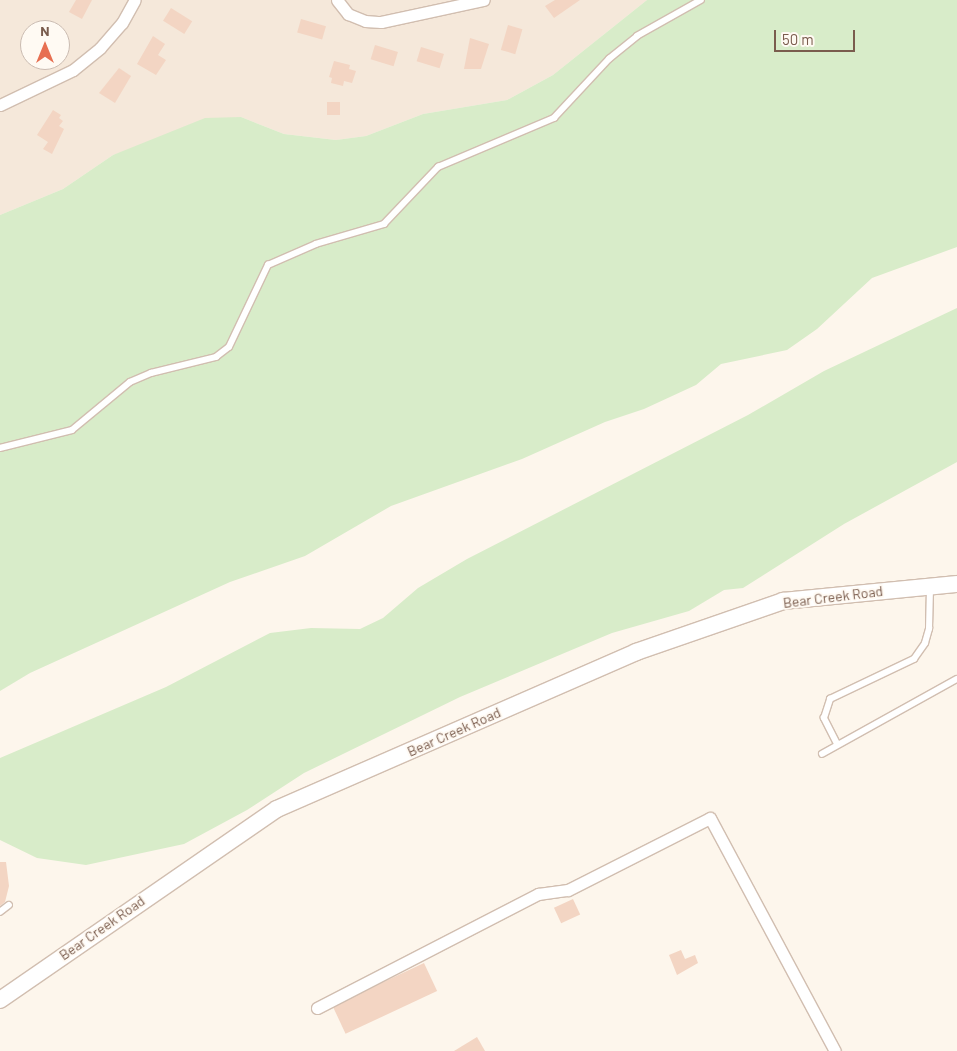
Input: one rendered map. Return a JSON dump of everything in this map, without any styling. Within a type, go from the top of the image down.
[{"type":"street","points":[[0,105],[73,70],[100,48],[122,23],[135,0]]},
{"type":"street","points":[[337,0],[348,14],[365,21],[381,22],[484,0]]},
{"type":"street","name":"Bear Creek Road","points":[[0,1000],[277,809],[636,652],[783,601],[957,584]]},
{"type":"street","points":[[318,1008],[538,894],[568,890],[710,818],[836,1051]]},
{"type":"lane","points":[[0,448],[72,430],[130,382],[144,376],[216,358],[229,347],[268,265],[316,244],[384,224],[438,166],[554,118],[616,53],[637,36],[701,0]]},
{"type":"lane","points":[[837,744],[824,718],[830,700],[914,659],[926,643],[929,629],[930,586]]},
{"type":"lane","points":[[822,754],[957,679]]},
{"type":"lane","points":[[0,912],[8,906]]},
{"type":"shaded area","points":[[0,0],[647,0],[553,75],[507,100],[423,114],[366,136],[336,140],[284,134],[241,117],[113,155],[63,189],[0,215]]},
{"type":"green space","points":[[647,0],[957,0],[957,247],[872,278],[817,329],[787,350],[721,364],[696,385],[644,409],[605,422],[522,459],[391,506],[305,556],[230,582],[30,673],[0,691],[0,215],[63,189],[113,155],[205,118],[241,117],[284,134],[336,140],[366,136],[423,114],[507,100],[553,75]]},
{"type":"green space","points":[[957,308],[957,462],[844,524],[743,588],[724,590],[689,611],[612,633],[460,697],[304,773],[247,810],[184,844],[86,865],[37,858],[0,840],[0,758],[166,687],[270,633],[311,628],[360,629],[383,618],[418,588],[467,559],[748,415],[824,371]]},
{"type":"building","points":[[76,0],[92,0],[82,19],[69,12]]},
{"type":"building","points":[[555,0],[580,0],[554,18],[545,6]]},
{"type":"building","points":[[171,8],[192,21],[184,34],[163,21]]},
{"type":"building","points":[[301,19],[326,26],[322,40],[297,32]]},
{"type":"building","points":[[508,25],[522,29],[515,54],[501,50]]},
{"type":"building","points":[[153,36],[165,44],[158,55],[166,60],[156,75],[137,64]]},
{"type":"building","points":[[470,38],[489,44],[481,69],[464,69]]},
{"type":"building","points":[[375,45],[398,52],[394,66],[371,59]]},
{"type":"building","points":[[421,47],[444,54],[440,68],[417,61]]},
{"type":"building","points":[[334,61],[350,65],[349,69],[356,71],[352,83],[344,81],[343,86],[331,83],[332,78],[329,77]]},
{"type":"building","points":[[119,68],[131,76],[115,103],[99,93]]},
{"type":"building","points":[[327,102],[340,102],[340,115],[327,115]]},
{"type":"building","points":[[53,110],[61,115],[59,118],[63,121],[59,126],[64,129],[52,154],[43,149],[48,142],[37,135]]},
{"type":"building","points":[[0,862],[6,862],[9,886],[5,902],[0,906]]},
{"type":"building","points":[[573,899],[580,914],[561,923],[554,908]]},
{"type":"building","points":[[681,950],[685,959],[695,955],[698,963],[677,975],[669,955]]},
{"type":"building","points":[[424,963],[437,991],[346,1034],[332,1006]]},
{"type":"building","points":[[477,1037],[485,1051],[454,1051]]}]
